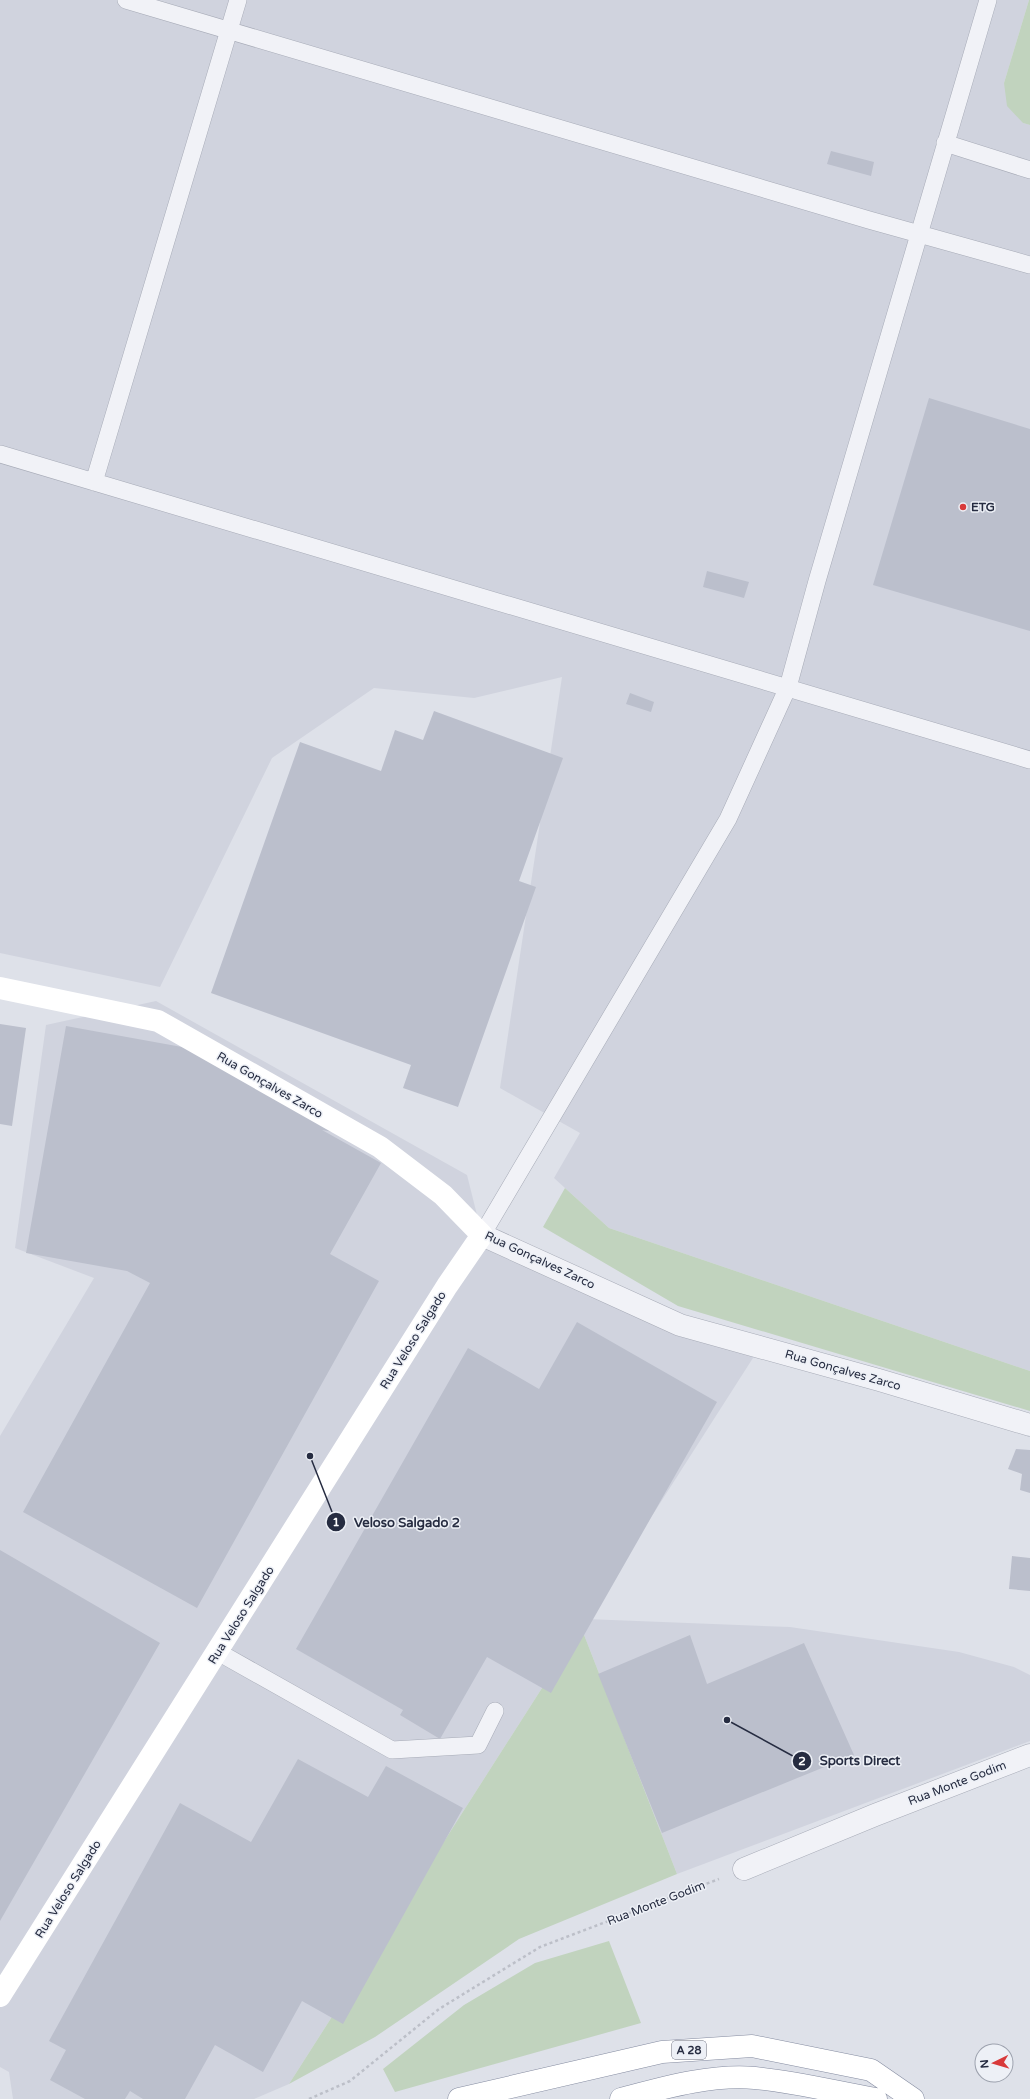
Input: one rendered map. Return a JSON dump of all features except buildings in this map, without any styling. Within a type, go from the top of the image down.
[{"type":"main road","name":"Rua Gonçalves Zarco","points":[[0,988],[158,1021],[380,1147],[442,1195],[482,1235]]},
{"type":"main road","name":"Rua Veloso Salgado","points":[[0,1996],[218,1652],[447,1286],[482,1235]]},
{"type":"main road","name":"A 28","points":[[459,2099],[662,2052],[752,2046],[871,2070],[912,2099]]},
{"type":"main road","points":[[620,2099],[670,2087],[704,2081],[755,2078],[876,2099]]},
{"type":"street","name":"Rua Gonçalves Zarco","points":[[482,1235],[680,1325],[879,1380],[1030,1425]]},
{"type":"street","name":"Rua Monte Godim","points":[[744,1869],[875,1815],[1030,1755]]},
{"type":"lane","points":[[126,0],[918,234],[1030,265]]},
{"type":"lane","points":[[94,482],[238,0]]},
{"type":"lane","points":[[482,1235],[728,819],[788,687],[817,580],[988,0]]},
{"type":"lane","points":[[945,143],[1030,170]]},
{"type":"lane","points":[[0,454],[1030,760]]},
{"type":"lane","points":[[218,1652],[392,1750],[478,1745],[495,1710]]},
{"type":"path","name":"Rua Monte Godim","points":[[309,2099],[350,2081],[439,2009],[540,1947],[744,1869]]},
{"type":"shaded area","points":[[0,0],[1029,0],[1004,83],[1023,123],[1030,125],[1030,1371],[609,1228],[554,1178],[580,1133],[500,1088],[562,677],[474,698],[374,688],[272,758],[160,987],[0,953]]},
{"type":"shaded area","points":[[156,1001],[467,1175],[482,1235],[760,1347],[586,1619],[790,1627],[959,1652],[1014,1667],[1030,1675],[1030,1741],[677,1874],[581,1627],[289,2084],[254,2099],[13,2099],[9,2072],[0,2067],[0,1436],[94,1278],[15,1248],[46,1025]]},
{"type":"green space","points":[[1029,0],[1030,125],[1023,123],[1007,106],[1004,83]]},
{"type":"green space","points":[[565,1188],[609,1228],[1030,1371],[1030,1411],[678,1306],[543,1227]]},
{"type":"green space","points":[[581,1627],[677,1874],[519,1939],[375,2037],[289,2084]]},
{"type":"green space","points":[[609,1941],[641,2023],[395,2092],[383,2069],[464,2005],[535,1963]]},
{"type":"place","name":"ETG","points":[[963,507]]},
{"type":"place","name":"Veloso Salgado 2","points":[[310,1456]]},
{"type":"place","name":"Sports Direct","points":[[727,1720]]}]
